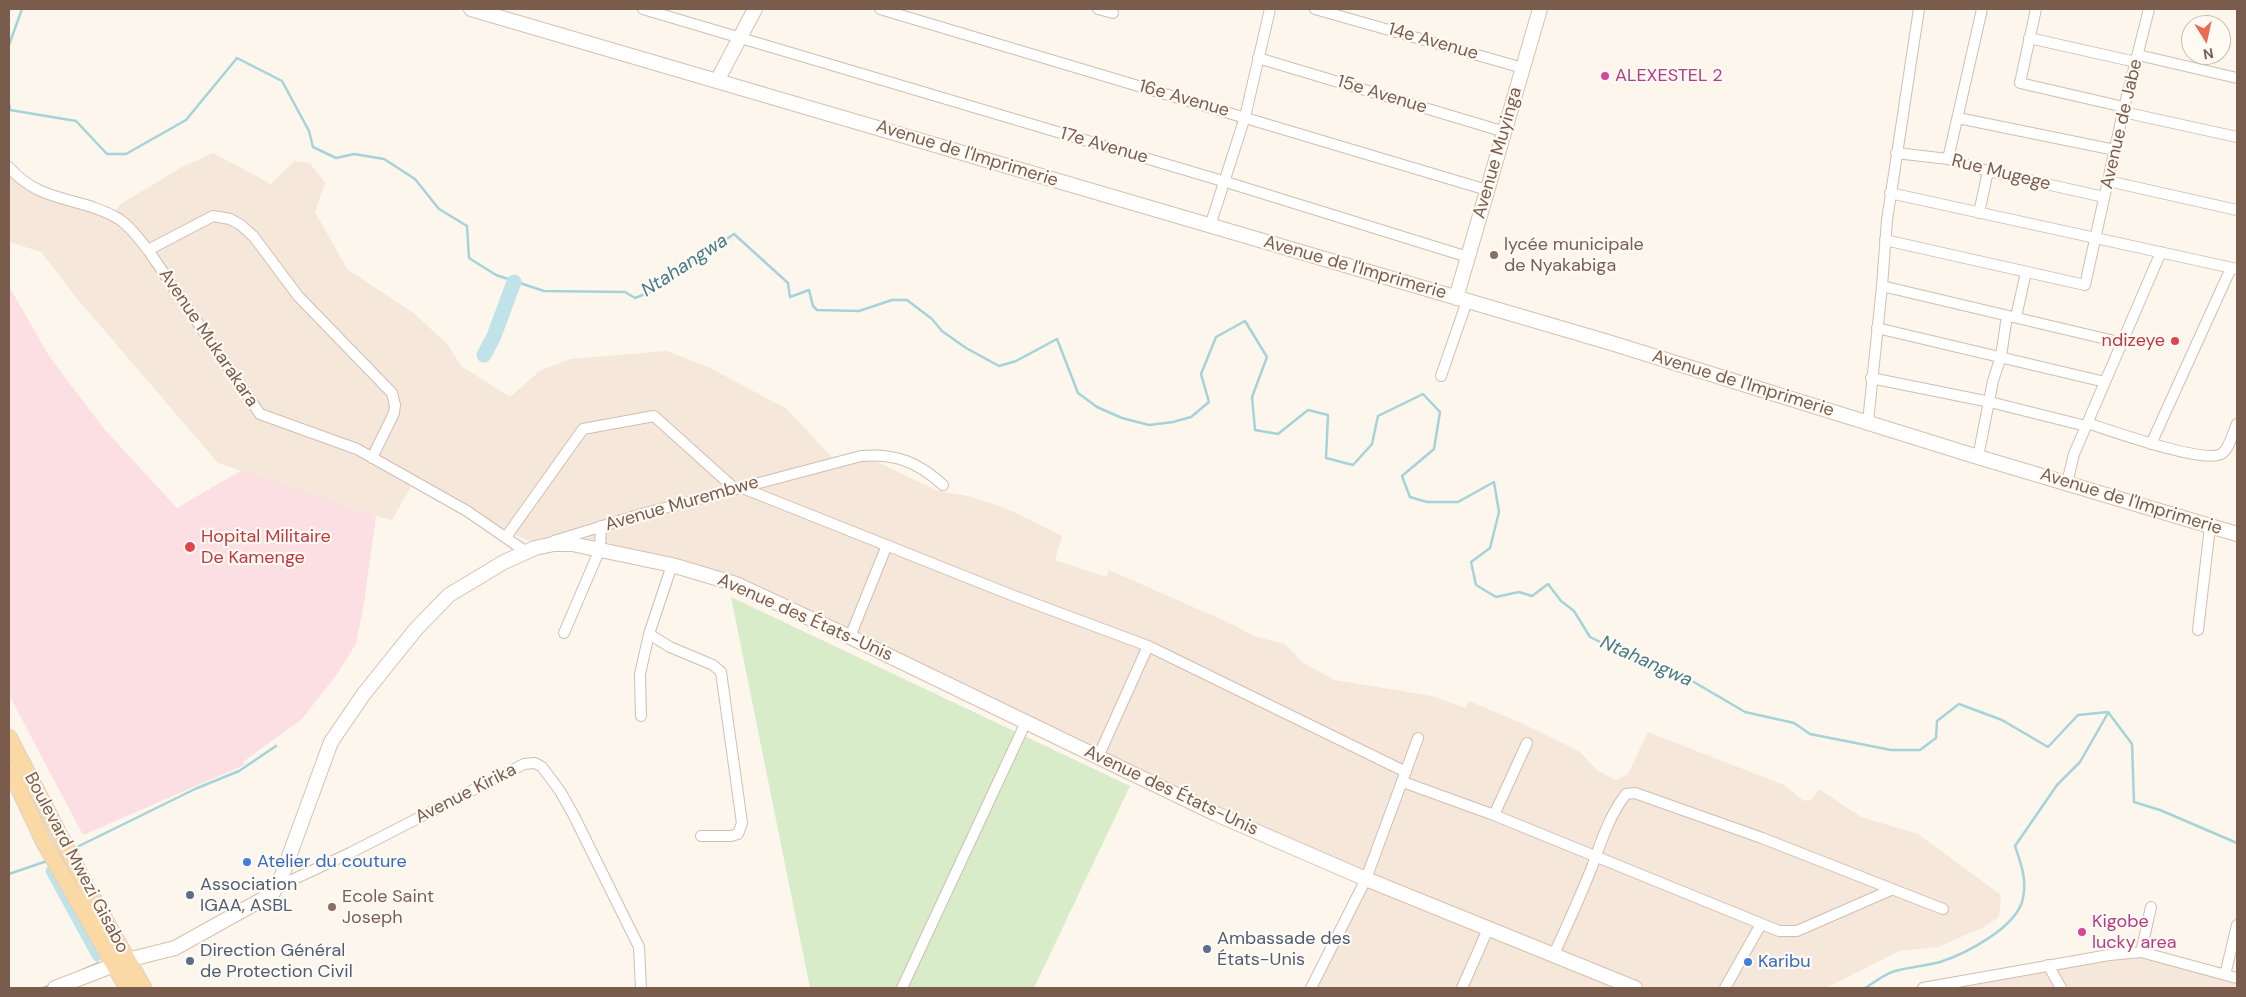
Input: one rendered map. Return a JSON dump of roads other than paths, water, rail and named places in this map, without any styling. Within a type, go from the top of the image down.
[{"type":"main road","name":"Boulevard Mwezi Gisabo","points":[[9,737],[81,874],[121,963],[127,988]]},
{"type":"main road","name":"Boulevard Mwezi Gisabo","points":[[9,768],[43,841],[66,880],[121,963],[144,988]]},
{"type":"main road","points":[[35,823],[50,816]]},
{"type":"street","name":"Avenue de l'Imprimerie","points":[[472,9],[1462,299],[2237,534]]},
{"type":"street","name":"17e Avenue","points":[[643,9],[1226,182],[1468,257]]},
{"type":"street","points":[[717,81],[755,9]]},
{"type":"street","name":"16e Avenue","points":[[880,9],[1487,190]]},
{"type":"street","points":[[1098,9],[1114,13]]},
{"type":"street","points":[[1210,226],[1226,182],[1245,117],[1270,9]]},
{"type":"street","name":"14e Avenue","points":[[1315,9],[1523,68]]},
{"type":"street","name":"Avenue Muyinga","points":[[1462,299],[1468,257],[1540,9]]},
{"type":"street","points":[[1868,422],[1890,193],[1919,9]]},
{"type":"street","points":[[1948,159],[1982,9]]},
{"type":"street","points":[[2036,9],[2019,79],[2021,84],[2237,136]]},
{"type":"street","name":"Avenue de Jabe","points":[[2026,272],[2085,285],[2124,110],[2149,9]]},
{"type":"street","points":[[2028,38],[2237,78]]},
{"type":"street","name":"15e Avenue","points":[[1258,58],[1505,132]]},
{"type":"street","points":[[1958,118],[2115,150]]},
{"type":"street","name":"Rue Mugege","points":[[1896,152],[1948,159],[1988,171],[2104,197]]},
{"type":"street","name":"Avenue Mukarakara","points":[[9,167],[17,177],[35,190],[117,218],[127,225],[148,250],[260,414],[347,445],[467,511],[525,551]]},
{"type":"street","points":[[1979,213],[1988,171]]},
{"type":"street","points":[[2108,181],[2237,210]]},
{"type":"street","points":[[1890,193],[2234,268],[2151,444]]},
{"type":"street","points":[[148,250],[213,216],[222,216],[241,225],[254,237],[298,296],[392,393],[395,405],[394,413],[372,458]]},
{"type":"street","points":[[1885,240],[2026,272],[2001,356],[1978,457]]},
{"type":"street","points":[[2066,483],[2074,454],[2086,424],[2161,252]]},
{"type":"street","points":[[1882,286],[2123,342]]},
{"type":"street","points":[[1441,376],[1462,299]]},
{"type":"street","points":[[1877,328],[2105,382]]},
{"type":"street","points":[[1871,378],[2086,424],[2151,444],[2210,456],[2220,455],[2237,424]]},
{"type":"street","points":[[506,537],[583,429],[651,416],[656,417],[737,487],[1148,646],[1404,777],[1779,931],[1797,931],[1891,890]]},
{"type":"street","name":"Avenue Murembwe","points":[[542,546],[601,526],[737,487],[861,456],[880,454],[912,463],[926,469],[943,485]]},
{"type":"street","points":[[564,633],[600,549],[601,526]]},
{"type":"street","points":[[2198,630],[2210,527]]},
{"type":"street","name":"Avenue des États-Unis","points":[[277,886],[323,757],[334,736],[363,695],[416,628],[449,595],[525,551],[542,546],[562,544],[600,549],[672,565],[736,584],[1216,814],[1366,880],[1635,988]]},
{"type":"street","points":[[850,637],[887,545]]},
{"type":"street","points":[[641,716],[640,674],[649,634],[672,565]]},
{"type":"street","points":[[649,634],[670,647],[713,665],[718,668],[722,677],[742,827],[738,834],[731,836],[701,836]]},
{"type":"street","points":[[1098,757],[1148,646]]},
{"type":"street","points":[[902,988],[1026,722]]},
{"type":"street","points":[[1311,988],[1366,880],[1418,738]]},
{"type":"street","points":[[1494,815],[1527,743]]},
{"type":"street","name":"Avenue Kirika","points":[[277,886],[350,853],[524,764],[535,764],[542,767],[560,790],[639,947],[641,988]]},
{"type":"street","points":[[1554,956],[1620,801],[1626,794],[1635,793],[1762,838],[1943,909]]},
{"type":"street","points":[[54,988],[121,963],[180,946],[272,894],[277,886]]},
{"type":"street","points":[[2141,952],[2151,907]]},
{"type":"street","points":[[1725,988],[1761,924]]},
{"type":"street","points":[[2225,975],[2237,925]]},
{"type":"street","points":[[1462,988],[1488,929]]},
{"type":"street","points":[[1923,988],[2109,954],[2141,952],[2237,978]]},
{"type":"street","points":[[2048,965],[2061,988]]},
{"type":"waterway","name":"Ntahangwa","points":[[9,45],[22,9]]},
{"type":"waterway","name":"Ntahangwa","points":[[9,103],[10,110],[76,121],[107,154],[126,154],[186,120],[237,58],[282,81],[309,131],[313,147],[336,158],[354,154],[384,159],[415,179],[439,209],[467,226],[469,258],[496,275],[544,291],[625,292],[635,298],[650,292],[661,278],[686,267],[734,234],[788,283],[790,297],[809,290],[813,306],[817,310],[859,311],[892,300],[907,300],[932,319],[942,331],[966,348],[999,366],[1016,361],[1057,339],[1078,393],[1097,407],[1122,418],[1149,425],[1173,422],[1191,417],[1209,402],[1201,374],[1216,337],[1245,321],[1267,357],[1252,397],[1255,430],[1278,434],[1308,410],[1328,415],[1326,458],[1353,465],[1372,444],[1378,416],[1423,394],[1440,412],[1434,449],[1402,476],[1410,497],[1427,502],[1458,502],[1494,482],[1499,512],[1490,548],[1471,562],[1476,585],[1496,597],[1519,592],[1532,596],[1548,584],[1561,601],[1574,611],[1590,637],[1624,654],[1682,675],[1745,712],[1794,723],[1810,734],[1891,750],[1920,750],[1936,738],[1937,721],[1959,704],[2002,720],[2048,747],[2078,715],[2108,712],[2132,744],[2134,802],[2160,810],[2237,843]]},
{"type":"waterway","points":[[484,355],[494,336],[514,282]]},
{"type":"waterway","points":[[1865,988],[1891,972],[1940,962],[1963,953],[1989,938],[2011,919],[2019,909],[2024,891],[2023,872],[2015,846],[2057,785],[2080,762],[2108,713]]},
{"type":"waterway","points":[[73,849],[195,789],[239,771],[276,746]]},
{"type":"waterway","points":[[9,874],[47,861]]},
{"type":"waterway","points":[[50,871],[97,957]]},
{"type":"waterway","points":[[83,970],[98,963]]},
{"type":"waterway","points":[[43,988],[51,985]]},
{"type":"place","name":"ALEXESTEL 2","points":[[1605,76]]},
{"type":"place","name":"lycée municipale de Nyakabiga","points":[[1494,255]]},
{"type":"place","name":"ndizeye","points":[[2175,341]]},
{"type":"place","name":"Hopital Militaire De Kamenge","points":[[190,547]]},
{"type":"place","name":"Atelier du couture","points":[[247,862]]},
{"type":"place","name":"Association IGAA, ASBL","points":[[190,895]]},
{"type":"place","name":"Ecole Saint Joseph","points":[[332,907]]},
{"type":"place","name":"Kigobe lucky area","points":[[2082,932]]},
{"type":"place","name":"Ambassade des États-Unis","points":[[1207,949]]},
{"type":"place","name":"Direction Général de Protection Civil","points":[[190,961]]},
{"type":"place","name":"Karibu","points":[[1748,962]]}]
